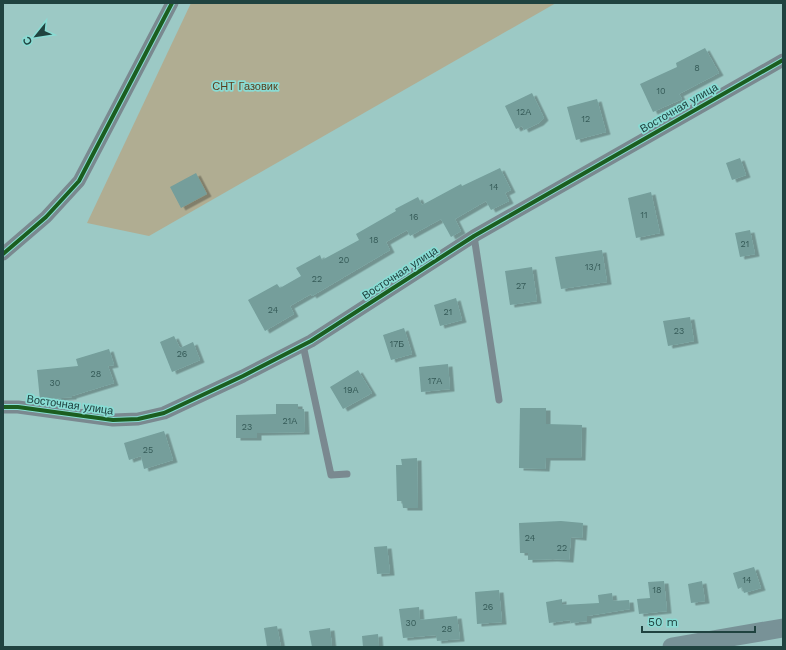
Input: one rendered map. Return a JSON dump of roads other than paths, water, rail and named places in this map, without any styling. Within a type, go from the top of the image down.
[{"type":"main road","points":[[672,647],[783,628]]},
{"type":"street","points":[[3,254],[46,217],[79,181],[172,3]]},
{"type":"street","name":"Восточная улица","points":[[3,407],[18,407],[113,420],[138,419],[164,413],[244,376],[302,345],[474,236],[783,60]]},
{"type":"lane","points":[[474,236],[499,400]]},
{"type":"lane","points":[[302,345],[331,475],[346,474]]},
{"type":"park label","name":"СНТ Газовик","points":[[245,86]]}]
